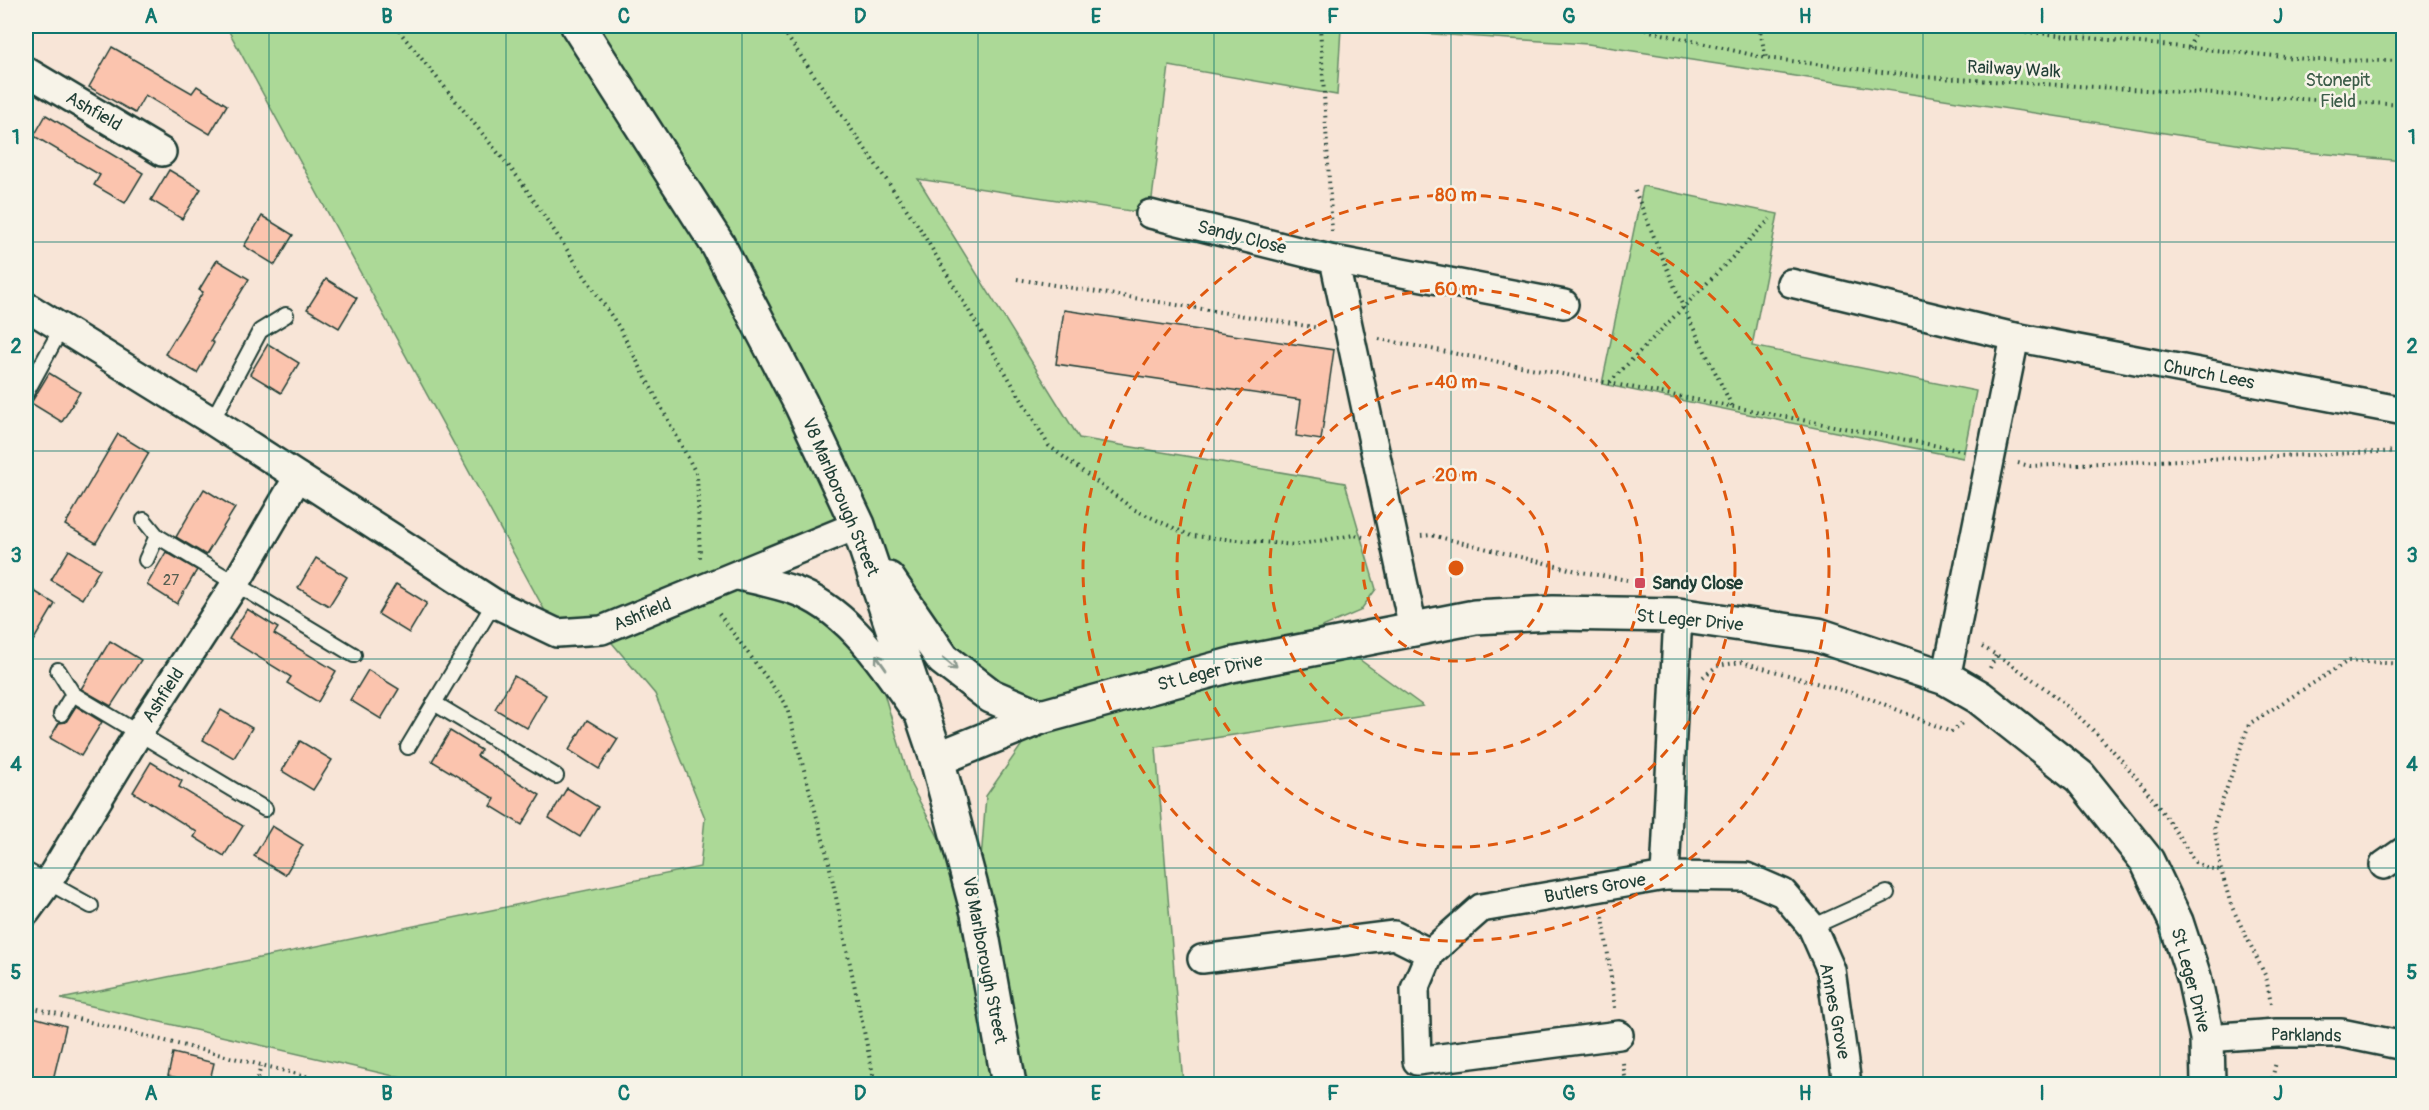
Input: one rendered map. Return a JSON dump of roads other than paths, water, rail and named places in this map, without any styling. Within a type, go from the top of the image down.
[{"type":"street","name":"V8 Marlborough Street","points":[[578,26],[718,245],[801,404],[862,536],[938,759],[978,913],[1009,1084]]},
{"type":"street","name":"Ashfield","points":[[26,71],[162,152]]},
{"type":"street","name":"Sandy Close","points":[[1150,214],[1334,260],[1564,304]]},
{"type":"street","points":[[1334,260],[1413,628]]},
{"type":"street","name":"Church Lees","points":[[1791,283],[2015,337],[2403,411]]},
{"type":"street","name":"Ashfield","points":[[26,306],[212,421],[494,603],[557,633],[602,630],[738,576],[862,536]]},
{"type":"street","points":[[1946,678],[2015,337]]},
{"type":"street","name":"Ashfield","points":[[26,912],[37,876],[140,732],[236,583],[298,477]]},
{"type":"street","points":[[862,536],[943,659],[991,696],[1041,717]]},
{"type":"street","points":[[738,576],[794,591],[834,614],[871,649],[927,727]]},
{"type":"street","name":"St Leger Drive","points":[[938,759],[1041,717],[1231,665],[1413,628],[1497,616],[1678,615],[1818,635],[1946,678],[1978,697],[2080,777],[2147,861],[2176,922],[2194,977],[2207,1038],[2208,1084]]},
{"type":"street","name":"Butlers Grove","points":[[1619,1035],[1418,1073],[1415,989],[1430,953],[1480,908],[1665,876],[1678,615]]},
{"type":"street","name":"Annes Grove","points":[[1665,876],[1746,877],[1783,893],[1812,927],[1831,970],[1847,1084]]},
{"type":"street","points":[[1202,959],[1394,935],[1430,953]]},
{"type":"street","name":"Parklands","points":[[2207,1038],[2276,1033],[2341,1033],[2403,1046]]},
{"type":"lane","points":[[212,421],[260,331],[286,315]]},
{"type":"lane","points":[[26,393],[61,328]]},
{"type":"lane","points":[[144,520],[158,536],[354,655]]},
{"type":"lane","points":[[146,560],[158,536]]},
{"type":"lane","points":[[408,747],[494,603]]},
{"type":"lane","points":[[58,670],[73,694],[140,732],[265,809]]},
{"type":"lane","points":[[61,714],[73,694]]},
{"type":"lane","points":[[434,703],[556,776]]},
{"type":"lane","points":[[37,876],[91,906]]},
{"type":"lane","points":[[1812,927],[1887,894]]},
{"type":"place","name":"Sandy Close","points":[[1640,583]]},
{"type":"park label","name":"Stonepit Field","points":[[2338,90]]}]
